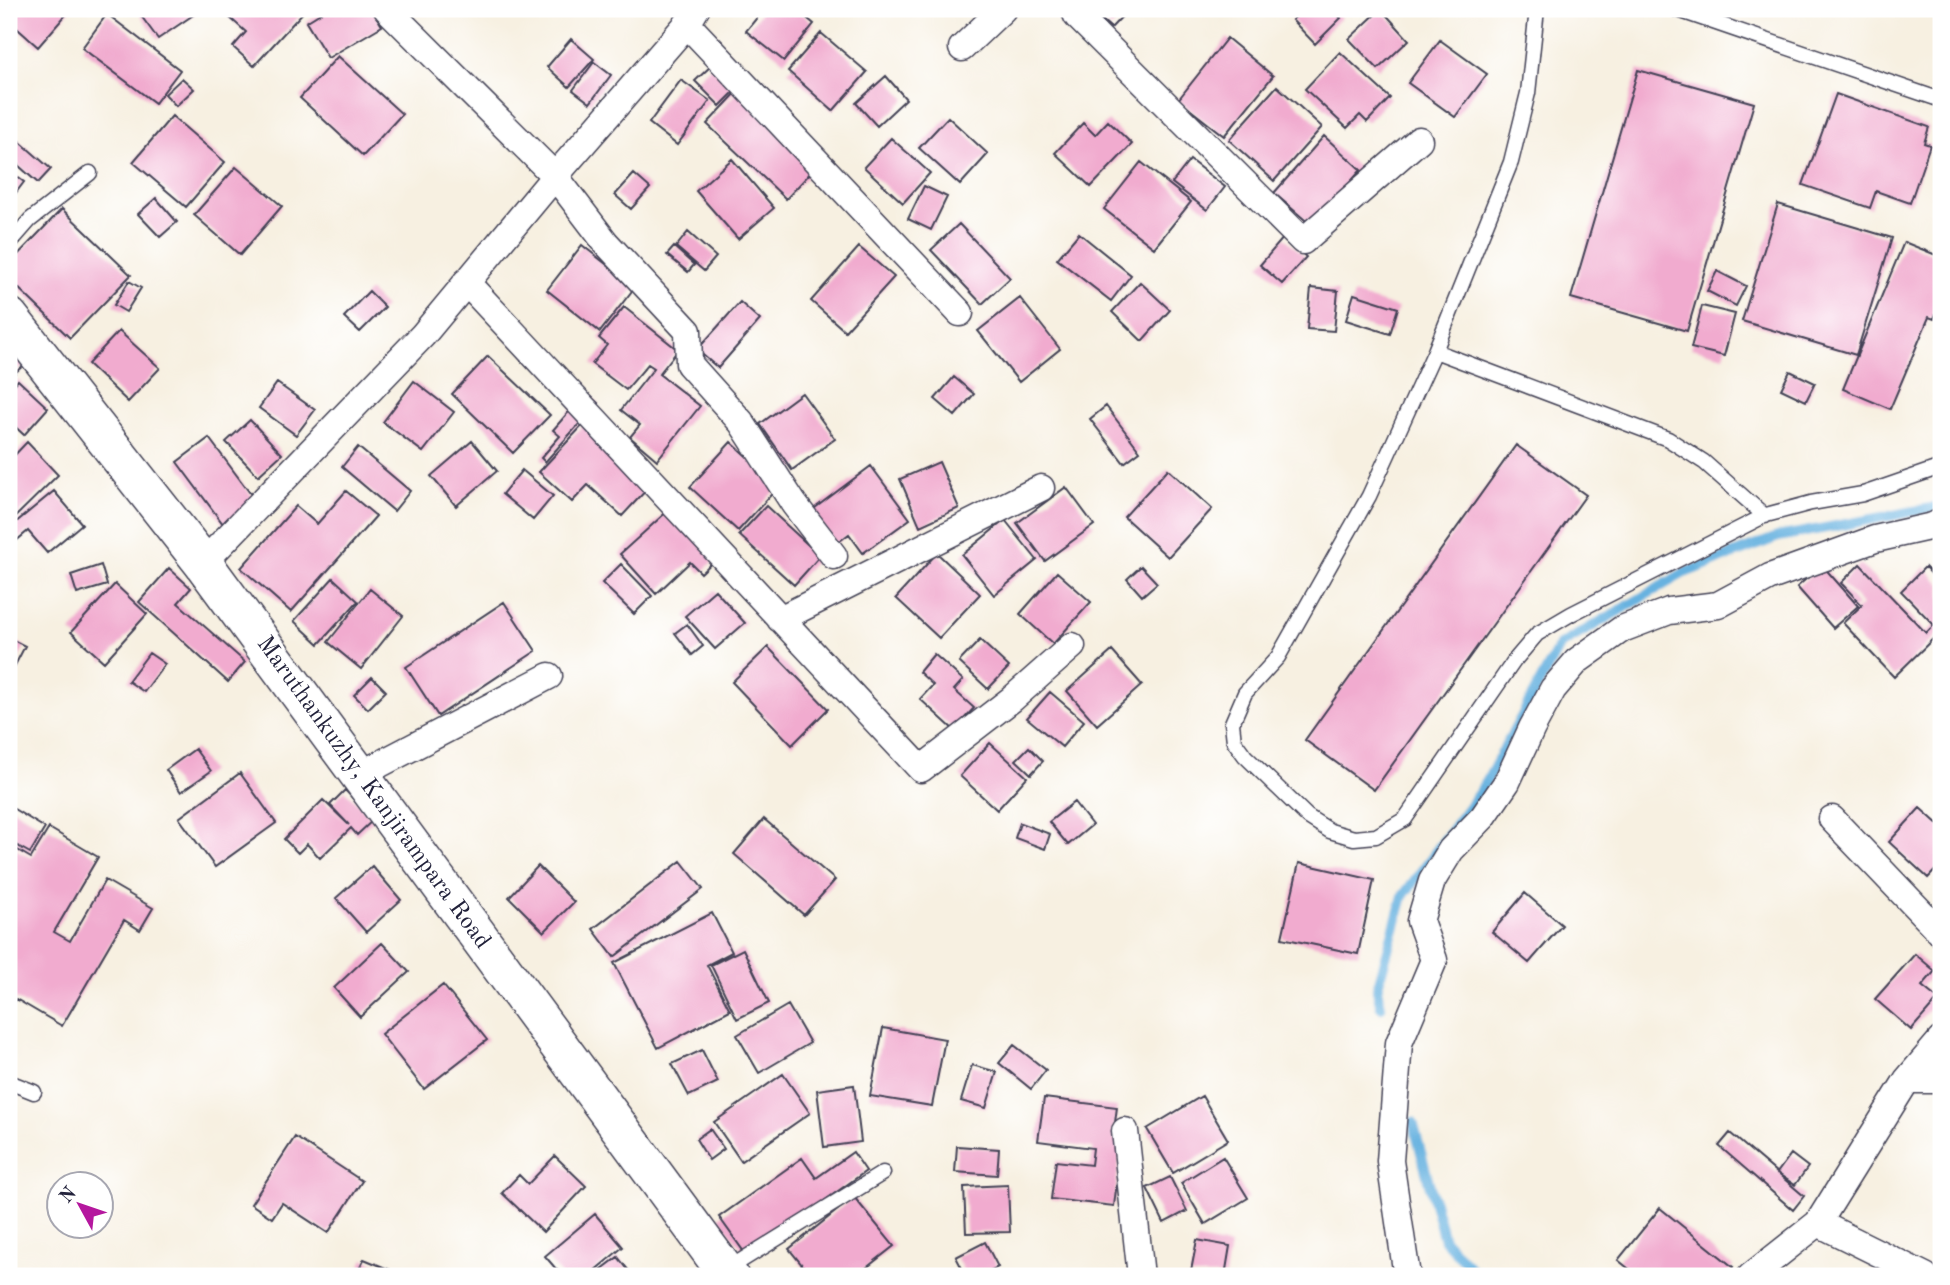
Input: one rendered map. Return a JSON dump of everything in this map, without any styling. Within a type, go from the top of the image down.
[{"type":"main road","name":"Maruthankuzhy, Kanjirampara Road","points":[[9,317],[203,563],[727,1274]]},
{"type":"street","points":[[387,9],[555,176],[606,243],[688,331],[689,364],[741,422],[794,504],[834,556]]},
{"type":"street","points":[[962,48],[1003,9]]},
{"type":"street","points":[[1074,9],[1077,16],[1303,241],[1419,140]]},
{"type":"street","points":[[203,563],[423,335],[692,16],[960,313]]},
{"type":"street","points":[[466,282],[921,769],[1012,699],[1072,646]]},
{"type":"street","points":[[780,619],[1041,488]]},
{"type":"street","points":[[1407,1276],[1390,1161],[1399,1043],[1433,960],[1420,921],[1432,881],[1451,850],[1483,817],[1507,782],[1553,689],[1577,661],[1622,629],[1669,611],[1718,605],[1770,577],[1875,539],[1941,522]]},
{"type":"street","points":[[359,775],[549,676]]},
{"type":"street","points":[[1832,819],[1941,933]]},
{"type":"street","points":[[1751,1276],[1818,1223],[1908,1080],[1941,1040]]},
{"type":"street","points":[[1908,1080],[1941,1080]]},
{"type":"street","points":[[1125,1131],[1142,1276]]},
{"type":"street","points":[[1818,1223],[1925,1276]]},
{"type":"lane","points":[[1537,9],[1528,93],[1511,162],[1435,351],[1369,496],[1278,657],[1245,694],[1232,723],[1234,741],[1245,756],[1308,817],[1330,831],[1354,838],[1376,836],[1405,819],[1514,661],[1537,634],[1571,614],[1765,516],[1811,503],[1863,494],[1941,467]]},
{"type":"lane","points":[[1675,9],[1941,100]]},
{"type":"lane","points":[[9,244],[30,220],[90,173]]},
{"type":"lane","points":[[1435,351],[1668,439],[1704,462],[1765,516]]},
{"type":"lane","points":[[9,1082],[34,1092]]},
{"type":"lane","points":[[727,1274],[883,1174]]},
{"type":"building","points":[[9,9],[71,9],[38,47],[9,21]]},
{"type":"building","points":[[136,9],[202,9],[158,39]]},
{"type":"building","points":[[220,9],[306,9],[254,66],[233,47],[246,32]]},
{"type":"building","points":[[327,9],[372,9],[382,26],[328,58],[306,22]]},
{"type":"building","points":[[764,9],[796,9],[814,24],[784,61],[746,31]]},
{"type":"building","points":[[1090,9],[1129,9],[1111,28]]},
{"type":"building","points":[[1303,9],[1332,9],[1341,18],[1315,44],[1292,20]]},
{"type":"building","points":[[1381,9],[1409,40],[1378,69],[1349,39]]},
{"type":"building","points":[[107,14],[180,70],[155,103],[82,48]]},
{"type":"building","points":[[821,33],[867,72],[833,111],[788,71]]},
{"type":"building","points":[[1227,38],[1273,76],[1224,136],[1178,100]]},
{"type":"building","points":[[571,39],[594,59],[569,87],[547,67]]},
{"type":"building","points":[[1440,40],[1487,74],[1455,117],[1408,83]]},
{"type":"building","points":[[1340,52],[1390,98],[1367,122],[1360,115],[1347,128],[1305,89]]},
{"type":"building","points":[[338,56],[402,114],[363,156],[300,98]]},
{"type":"building","points":[[594,62],[611,75],[590,103],[573,90]]},
{"type":"building","points":[[712,65],[736,90],[720,106],[695,81]]},
{"type":"building","points":[[1638,70],[1754,103],[1687,331],[1571,298]]},
{"type":"building","points":[[886,76],[906,99],[877,126],[856,103]]},
{"type":"building","points":[[182,78],[194,89],[176,106],[165,94]]},
{"type":"building","points":[[681,80],[710,101],[677,145],[649,123]]},
{"type":"building","points":[[1277,86],[1322,127],[1274,181],[1229,140]]},
{"type":"building","points":[[738,91],[815,168],[786,199],[707,124]]},
{"type":"building","points":[[1836,94],[1929,127],[1924,143],[1930,145],[1910,203],[1876,191],[1870,208],[1803,185]]},
{"type":"building","points":[[172,116],[225,162],[186,207],[133,162]]},
{"type":"building","points":[[948,117],[988,154],[960,185],[919,148]]},
{"type":"building","points":[[1108,121],[1132,144],[1091,187],[1055,153],[1083,123],[1095,135]]},
{"type":"building","points":[[9,132],[51,169],[38,183],[9,157]]},
{"type":"building","points":[[1324,136],[1361,170],[1312,226],[1274,193]]},
{"type":"building","points":[[891,138],[930,173],[903,203],[864,167]]},
{"type":"building","points":[[732,159],[774,208],[738,239],[696,191]]},
{"type":"building","points":[[1190,160],[1225,187],[1207,210],[1172,183]]},
{"type":"building","points":[[1141,162],[1191,202],[1154,248],[1104,209]]},
{"type":"building","points":[[236,167],[282,206],[240,255],[194,215]]},
{"type":"building","points":[[9,171],[24,182],[9,202]]},
{"type":"building","points":[[634,174],[650,188],[631,209],[615,195]]},
{"type":"building","points":[[924,186],[947,197],[931,230],[908,219]]},
{"type":"building","points":[[156,198],[177,222],[160,237],[138,214]]},
{"type":"building","points":[[1778,204],[1892,238],[1856,355],[1742,321]]},
{"type":"building","points":[[62,209],[131,275],[70,338],[9,279],[9,264]]},
{"type":"building","points":[[959,224],[1010,278],[982,304],[931,250]]},
{"type":"building","points":[[688,232],[716,257],[704,271],[676,247]]},
{"type":"building","points":[[1079,233],[1131,275],[1111,301],[1057,259]]},
{"type":"building","points":[[1284,237],[1306,257],[1282,284],[1260,265]]},
{"type":"building","points":[[1904,242],[1941,257],[1941,302],[1934,319],[1929,317],[1890,409],[1843,389]]},
{"type":"building","points":[[582,245],[635,287],[600,332],[547,290]]},
{"type":"building","points":[[674,247],[694,265],[688,272],[667,255]]},
{"type":"building","points":[[859,247],[894,277],[845,331],[811,301]]},
{"type":"building","points":[[1717,271],[1746,286],[1736,306],[1707,291]]},
{"type":"building","points":[[129,281],[141,288],[126,312],[114,305]]},
{"type":"building","points":[[1140,282],[1170,310],[1142,341],[1112,312]]},
{"type":"building","points":[[1311,288],[1338,291],[1334,331],[1307,329]]},
{"type":"building","points":[[369,291],[385,307],[360,332],[344,317]]},
{"type":"building","points":[[1354,294],[1398,308],[1390,334],[1346,320]]},
{"type":"building","points":[[1020,298],[1060,349],[1019,382],[978,331]]},
{"type":"building","points":[[740,302],[760,320],[718,368],[697,350]]},
{"type":"building","points":[[1702,306],[1735,314],[1724,356],[1691,348]]},
{"type":"building","points":[[624,307],[678,350],[659,374],[700,406],[657,460],[630,437],[640,425],[621,410],[654,368],[648,364],[626,390],[592,364],[607,345],[599,338]]},
{"type":"building","points":[[119,331],[160,368],[128,402],[88,364]]},
{"type":"building","points":[[9,350],[24,365],[9,378]]},
{"type":"building","points":[[488,356],[550,415],[513,453],[452,394]]},
{"type":"building","points":[[1790,371],[1815,383],[1806,401],[1781,389]]},
{"type":"building","points":[[954,377],[974,394],[955,416],[935,399]]},
{"type":"building","points":[[18,380],[48,408],[24,435],[9,421],[9,390]]},
{"type":"building","points":[[572,380],[598,403],[545,462],[541,458],[560,436],[553,430],[579,400]]},
{"type":"building","points":[[414,381],[454,412],[423,452],[383,422]]},
{"type":"building","points":[[277,383],[315,410],[296,435],[259,408]]},
{"type":"building","points":[[802,393],[835,439],[792,470],[760,424]]},
{"type":"building","points":[[1106,406],[1140,451],[1124,463],[1090,419]]},
{"type":"building","points":[[250,420],[282,454],[258,476],[226,442]]},
{"type":"building","points":[[583,425],[650,486],[622,516],[588,485],[572,502],[539,472]]},
{"type":"building","points":[[209,438],[264,512],[232,536],[177,462]]},
{"type":"building","points":[[472,441],[497,471],[456,506],[431,476]]},
{"type":"building","points":[[27,442],[58,475],[9,523],[9,461]]},
{"type":"building","points":[[731,442],[779,486],[738,531],[690,487]]},
{"type":"building","points":[[1516,445],[1586,495],[1374,790],[1305,740]]},
{"type":"building","points":[[358,447],[410,491],[394,511],[342,467]]},
{"type":"building","points":[[939,462],[959,508],[920,526],[900,479]]},
{"type":"building","points":[[871,466],[910,519],[863,553],[849,534],[836,544],[811,511]]},
{"type":"building","points":[[1168,469],[1212,509],[1168,557],[1124,517]]},
{"type":"building","points":[[522,470],[553,496],[533,520],[502,494]]},
{"type":"building","points":[[1066,487],[1094,525],[1045,561],[1017,523]]},
{"type":"building","points":[[54,491],[82,524],[47,553],[28,531],[16,541],[9,533],[9,528]]},
{"type":"building","points":[[346,491],[376,516],[291,612],[241,568],[296,506],[317,524]]},
{"type":"building","points":[[766,506],[820,556],[794,585],[739,535]]},
{"type":"building","points":[[672,507],[718,557],[701,573],[690,562],[656,594],[620,554]]},
{"type":"building","points":[[1005,520],[1037,560],[994,595],[962,555]]},
{"type":"building","points":[[937,553],[980,594],[939,638],[896,598]]},
{"type":"building","points":[[621,564],[652,596],[634,614],[602,583]]},
{"type":"building","points":[[1860,564],[1926,633],[1934,625],[1901,591],[1925,567],[1941,584],[1941,631],[1894,677],[1843,623],[1862,605],[1841,583]]},
{"type":"building","points":[[101,565],[107,585],[77,594],[71,575]]},
{"type":"building","points":[[1822,565],[1858,606],[1833,628],[1797,587]]},
{"type":"building","points":[[1141,566],[1157,583],[1142,596],[1127,579]]},
{"type":"building","points":[[169,568],[191,588],[178,603],[245,662],[228,682],[139,602]]},
{"type":"building","points":[[1057,572],[1091,602],[1053,644],[1020,614]]},
{"type":"building","points":[[333,578],[358,601],[319,644],[294,621]]},
{"type":"building","points":[[115,584],[147,614],[104,662],[71,632]]},
{"type":"building","points":[[370,589],[403,616],[361,669],[328,642]]},
{"type":"building","points":[[715,590],[745,623],[715,649],[685,616]]},
{"type":"building","points":[[504,602],[536,651],[438,716],[406,667]]},
{"type":"building","points":[[687,624],[703,646],[692,655],[675,633]]},
{"type":"building","points":[[9,638],[25,646],[9,677]]},
{"type":"building","points":[[980,640],[1009,667],[988,689],[959,662]]},
{"type":"building","points":[[768,647],[828,709],[792,745],[732,682]]},
{"type":"building","points":[[1112,651],[1142,685],[1097,725],[1067,691]]},
{"type":"building","points":[[149,653],[165,664],[144,692],[128,681]]},
{"type":"building","points":[[934,654],[963,680],[954,690],[974,708],[954,730],[920,699],[933,685],[919,672]]},
{"type":"building","points":[[372,677],[386,691],[368,709],[354,695]]},
{"type":"building","points":[[1050,692],[1084,721],[1062,747],[1027,718]]},
{"type":"building","points":[[990,743],[1027,777],[997,810],[960,776]]},
{"type":"building","points":[[1029,747],[1043,761],[1031,774],[1016,760]]},
{"type":"building","points":[[195,749],[211,771],[181,792],[166,770]]},
{"type":"building","points":[[240,773],[276,823],[215,867],[179,818]]},
{"type":"building","points":[[345,790],[373,820],[357,835],[351,828],[320,858],[307,844],[298,853],[284,839],[323,800],[349,825],[330,805]]},
{"type":"building","points":[[1074,802],[1092,825],[1068,845],[1049,822]]},
{"type":"building","points":[[9,806],[45,828],[30,853],[9,841]]},
{"type":"building","points":[[1920,808],[1941,827],[1941,864],[1928,878],[1889,842]]},
{"type":"building","points":[[764,819],[835,880],[804,915],[734,854]]},
{"type":"building","points":[[1020,823],[1050,834],[1045,849],[1015,838]]},
{"type":"building","points":[[49,828],[98,857],[54,932],[70,941],[105,880],[153,908],[140,930],[124,920],[62,1026],[16,999],[9,1011],[9,845],[31,858]]},
{"type":"building","points":[[681,861],[703,889],[614,957],[593,929]]},
{"type":"building","points":[[1299,863],[1374,880],[1358,954],[1282,938]]},
{"type":"building","points":[[372,866],[401,900],[366,932],[336,898]]},
{"type":"building","points":[[538,866],[574,902],[544,932],[509,897]]},
{"type":"building","points":[[1525,893],[1562,925],[1529,963],[1492,932]]},
{"type":"building","points":[[712,913],[732,952],[707,965],[730,1010],[658,1048],[614,963]]},
{"type":"building","points":[[382,943],[409,972],[360,1017],[334,988]]},
{"type":"building","points":[[743,949],[769,1003],[737,1019],[711,965]]},
{"type":"building","points":[[1915,954],[1935,971],[1922,986],[1938,999],[1911,1030],[1875,999]]},
{"type":"building","points":[[443,985],[487,1040],[424,1089],[381,1034]]},
{"type":"building","points":[[788,1005],[810,1043],[759,1073],[737,1035]]},
{"type":"building","points":[[883,1028],[945,1039],[932,1106],[870,1096]]},
{"type":"building","points":[[1014,1045],[1046,1070],[1031,1089],[999,1063]]},
{"type":"building","points":[[702,1050],[718,1082],[689,1096],[672,1064]]},
{"type":"building","points":[[972,1065],[997,1072],[986,1108],[961,1101]]},
{"type":"building","points":[[783,1074],[810,1113],[741,1161],[714,1122]]},
{"type":"building","points":[[854,1085],[861,1142],[824,1147],[817,1090]]},
{"type":"building","points":[[1202,1096],[1228,1140],[1173,1173],[1147,1129]]},
{"type":"building","points":[[1044,1098],[1117,1107],[1113,1138],[1122,1139],[1114,1206],[1051,1199],[1056,1161],[1091,1165],[1093,1148],[1038,1141]]},
{"type":"building","points":[[710,1129],[724,1149],[709,1160],[696,1139]]},
{"type":"building","points":[[1730,1133],[1804,1196],[1793,1210],[1719,1146]]},
{"type":"building","points":[[295,1137],[362,1181],[328,1233],[282,1203],[272,1218],[251,1204]]},
{"type":"building","points":[[957,1146],[999,1149],[997,1175],[955,1172]]},
{"type":"building","points":[[853,1152],[866,1171],[747,1256],[719,1217],[802,1158],[816,1178]]},
{"type":"building","points":[[1791,1154],[1808,1167],[1795,1185],[1777,1173]]},
{"type":"building","points":[[555,1156],[586,1186],[543,1232],[502,1193],[519,1175],[528,1184]]},
{"type":"building","points":[[1223,1157],[1248,1198],[1205,1224],[1181,1183]]},
{"type":"building","points":[[1170,1177],[1187,1211],[1164,1223],[1147,1188]]},
{"type":"building","points":[[1008,1185],[1010,1232],[966,1233],[964,1187]]},
{"type":"building","points":[[854,1197],[894,1246],[856,1276],[811,1276],[789,1249]]},
{"type":"building","points":[[1660,1208],[1733,1267],[1726,1276],[1638,1276],[1618,1260]]},
{"type":"building","points":[[595,1214],[623,1247],[588,1276],[562,1276],[545,1256]]},
{"type":"building","points":[[1197,1240],[1230,1246],[1225,1276],[1190,1276]]},
{"type":"building","points":[[985,1242],[998,1267],[980,1276],[966,1276],[956,1257]]},
{"type":"building","points":[[618,1257],[633,1276],[593,1276]]},
{"type":"building","points":[[364,1259],[405,1276],[356,1276]]},
{"type":"waterway","points":[[1381,1007],[1377,989],[1403,896],[1484,786],[1560,645],[1684,573],[1778,537],[1941,505]]},
{"type":"waterway","points":[[1413,1122],[1444,1240],[1478,1276]]}]
